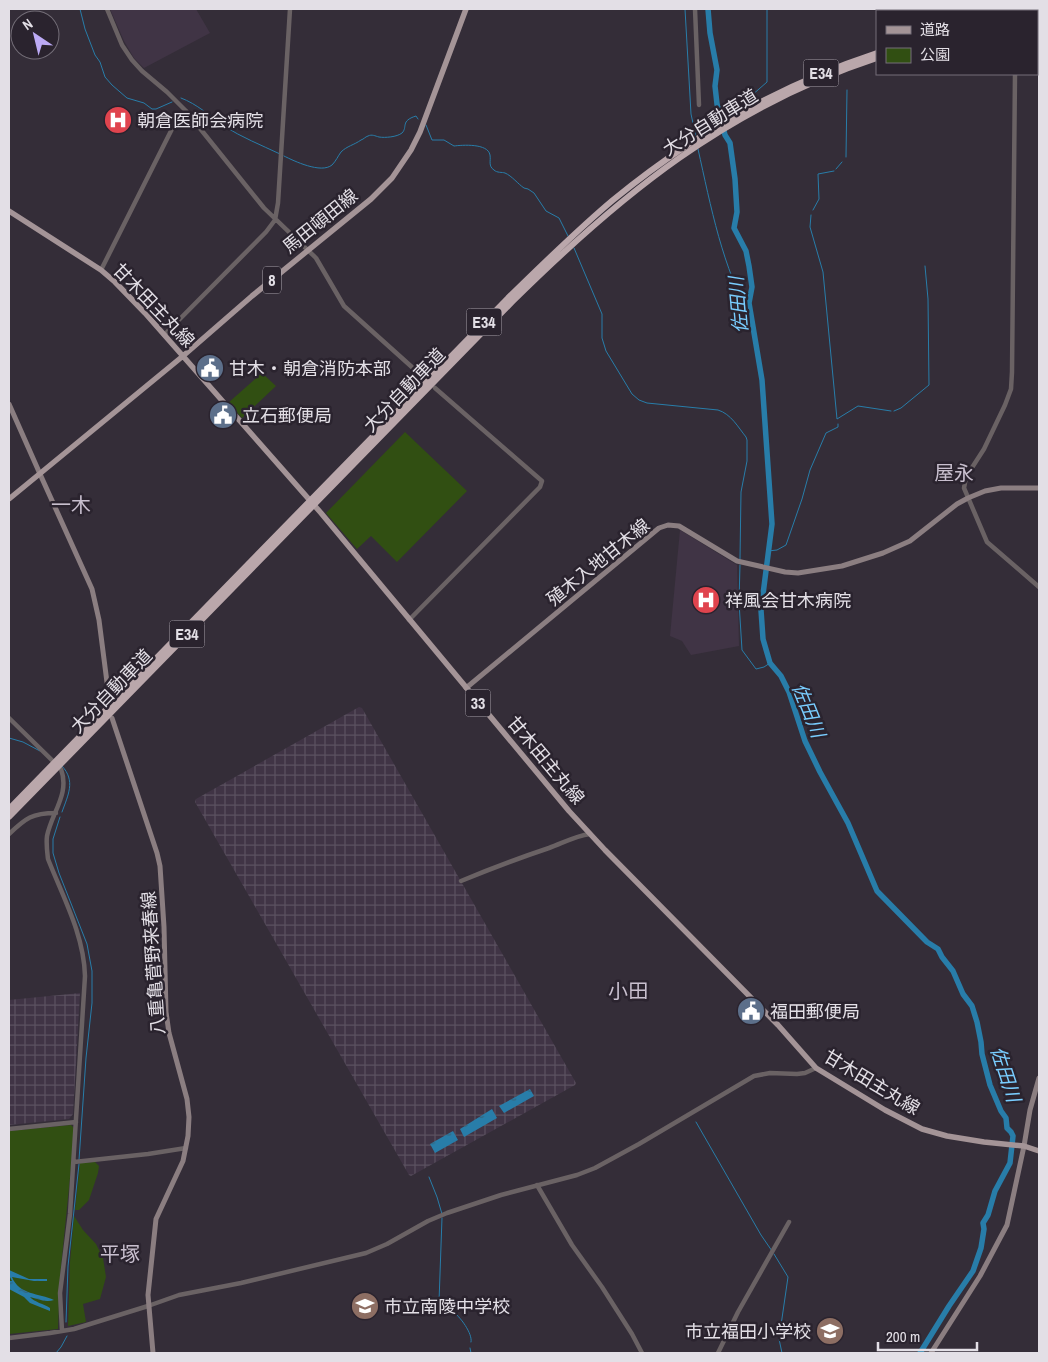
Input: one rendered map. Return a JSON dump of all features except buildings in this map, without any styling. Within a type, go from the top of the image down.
[{"type":"highway","name":"大分自動車道","points":[[9,817],[66,754],[316,498],[547,268],[605,215],[667,162],[768,100],[820,73],[876,52]]},
{"type":"highway","name":"大分自動車道","points":[[768,100],[876,58]]},
{"type":"highway","name":"大分自動車道","points":[[9,808],[50,771]]},
{"type":"main road","name":"馬田頓田線","points":[[9,499],[371,199],[392,178],[407,157],[420,132],[466,9]]},
{"type":"main road","name":"甘木田主丸線","points":[[9,211],[101,270],[115,282],[183,356],[321,514],[560,801],[590,834],[778,1025],[816,1068],[885,1110],[922,1129],[947,1136],[1022,1146],[1039,1151]]},
{"type":"main road","points":[[9,404],[92,589],[99,620],[109,698]]},
{"type":"main road","name":"殖木入地甘木線","points":[[466,688],[504,659],[659,528],[668,525],[679,526],[737,561],[785,572],[798,573],[842,566],[883,553],[910,541],[945,512],[968,498],[985,491],[1001,488],[1039,488]]},
{"type":"main road","name":"八重亀菅野来春線","points":[[112,718],[160,866],[166,1012],[169,1033],[187,1100],[189,1117],[188,1136],[183,1161],[156,1219],[148,1306],[153,1353]]},
{"type":"main road","points":[[931,1353],[980,1276],[1007,1225],[1022,1146],[1039,1078]]},
{"type":"street","points":[[107,9],[122,45],[132,60],[186,111],[253,196],[275,220],[316,258],[344,306],[423,377]]},
{"type":"street","points":[[164,335],[266,232],[275,220],[278,203],[290,9]]},
{"type":"street","points":[[694,9],[698,105]]},
{"type":"street","points":[[1015,75],[1011,389],[984,448],[966,477],[964,488],[987,542],[1039,587]]},
{"type":"street","points":[[101,270],[176,122],[186,111]]},
{"type":"street","points":[[409,620],[540,487],[542,482],[435,388]]},
{"type":"street","points":[[9,718],[61,769],[64,778],[64,787],[48,835],[46,848],[48,859],[82,946],[85,963],[76,1122],[78,1162],[60,1294],[62,1331]]},
{"type":"street","points":[[9,834],[30,816],[56,812]]},
{"type":"street","points":[[461,881],[578,836],[590,834]]},
{"type":"street","points":[[9,1338],[62,1331],[97,1322],[179,1295],[241,1283],[366,1253],[388,1244],[442,1215],[501,1194],[577,1175],[613,1160],[754,1076],[770,1073],[798,1074],[816,1068]]},
{"type":"street","points":[[9,1129],[76,1122]]},
{"type":"street","points":[[78,1162],[186,1148]]},
{"type":"street","points":[[537,1185],[572,1245],[602,1287],[642,1353]]},
{"type":"street","points":[[718,1353],[738,1312],[789,1222]]},
{"type":"shaded area","points":[[110,9],[196,9],[210,33],[144,68],[134,58],[124,41]]},
{"type":"shaded area","name":"祥風会甘木病院","points":[[680,530],[737,565],[739,646],[691,655],[682,641],[670,636]]},
{"type":"shaded area","points":[[359,707],[362,708],[576,1083],[411,1176],[195,802],[196,799]]},
{"type":"shaded area","points":[[80,993],[73,1114],[69,1119],[9,1125],[9,1000]]},
{"type":"green space","points":[[262,373],[276,386],[242,418],[228,403]]},
{"type":"green space","points":[[405,432],[467,491],[397,562],[371,536],[357,549],[326,513]]},
{"type":"green space","points":[[71,1125],[74,1128],[60,1277],[58,1329],[9,1334],[9,1131]]},
{"type":"green space","points":[[95,1162],[99,1166],[98,1173],[89,1200],[79,1210],[75,1210],[80,1163]]},
{"type":"green space","points":[[74,1216],[83,1230],[96,1244],[103,1258],[106,1277],[100,1299],[83,1304],[86,1322],[68,1326],[70,1262]]},
{"type":"water","points":[[530,1089],[534,1096],[504,1113],[499,1106]]},
{"type":"water","points":[[492,1109],[497,1118],[464,1137],[460,1129]]},
{"type":"water","points":[[453,1131],[458,1140],[435,1153],[430,1144]]},
{"type":"water","points":[[9,1270],[29,1279],[47,1279],[47,1281],[34,1281],[12,1277],[15,1283],[24,1290],[54,1300],[45,1301],[30,1297],[50,1308],[50,1311],[30,1303],[24,1297],[9,1289],[9,1281],[12,1281]]},
{"type":"waterway","points":[[80,9],[95,55],[100,62],[105,77],[112,85],[127,98],[144,103],[152,109],[172,102]]},
{"type":"waterway","points":[[685,9],[691,114],[696,137]]},
{"type":"waterway","name":"佐田川","points":[[708,9],[710,33],[717,70],[715,86],[717,104],[725,135],[730,143],[735,179],[737,212],[734,228],[746,251],[749,266],[752,287],[749,303],[762,380],[772,524],[761,610],[763,639],[770,663],[781,676],[789,692],[805,741],[848,823],[877,891],[927,942],[938,949],[953,971],[963,994],[972,1006],[990,1085],[1006,1118],[1007,1128],[1013,1136],[1010,1163],[995,1191],[988,1215],[983,1223],[981,1248],[973,1271],[920,1353]]},
{"type":"waterway","points":[[743,101],[767,82],[767,9]]},
{"type":"waterway","points":[[846,157],[847,90]]},
{"type":"waterway","points":[[181,98],[198,107],[231,130],[280,154]]},
{"type":"waterway","points":[[718,107],[732,103]]},
{"type":"waterway","points":[[284,156],[308,166],[327,167],[335,162],[343,150],[367,136],[391,137],[402,133],[408,120],[416,116],[418,119]]},
{"type":"waterway","points":[[426,125],[432,140],[444,140],[454,146],[468,145],[485,148],[490,155],[490,165],[492,168],[497,172],[508,174],[524,188],[534,193],[546,211],[559,218],[568,236]]},
{"type":"waterway","points":[[698,149],[725,258],[752,320]]},
{"type":"waterway","points":[[836,169],[842,162]]},
{"type":"waterway","points":[[813,210],[819,199],[818,174],[834,171]]},
{"type":"waterway","points":[[811,215],[810,227],[823,272],[837,419],[858,406],[891,411]]},
{"type":"waterway","points":[[574,248],[602,314],[602,338],[606,351],[632,394],[639,400],[647,403],[718,410],[730,418],[746,437],[747,461],[741,492],[740,559]]},
{"type":"waterway","points":[[894,411],[901,408],[929,385],[928,299],[925,266]]},
{"type":"waterway","points":[[768,551],[777,550],[786,545],[810,470],[826,433],[838,427],[838,424]]},
{"type":"waterway","points":[[740,565],[739,602],[742,650],[756,669],[770,663]]},
{"type":"waterway","points":[[9,738],[23,742],[40,751]]},
{"type":"waterway","points":[[62,766],[69,777],[70,783],[62,812]]},
{"type":"waterway","points":[[60,817],[53,839],[53,853],[87,944],[92,971],[92,1003],[79,1160]]},
{"type":"waterway","points":[[696,1122],[772,1251]]},
{"type":"waterway","points":[[66,1322],[68,1266],[79,1164]]},
{"type":"waterway","points":[[429,1177],[442,1214]]},
{"type":"waterway","points":[[442,1218],[439,1302],[455,1313],[462,1321],[470,1334],[471,1342]]},
{"type":"waterway","points":[[774,1254],[788,1277],[779,1339],[782,1353]]},
{"type":"waterway","points":[[56,1353],[67,1336]]},
{"type":"waterway","points":[[470,1348],[471,1353]]},
{"type":"place","name":"朝倉医師会病院","points":[[118,120]]},
{"type":"place","name":"甘木・朝倉消防本部","points":[[210,368]]},
{"type":"place","name":"立石郵便局","points":[[223,415]]},
{"type":"place","name":"祥風会甘木病院","points":[[706,600]]},
{"type":"place","name":"福田郵便局","points":[[751,1011]]},
{"type":"place","name":"市立南陵中学校","points":[[365,1306]]},
{"type":"place","name":"市立福田小学校","points":[[830,1331]]},
{"type":"district","name":"屋永","points":[[954,472]]},
{"type":"district","name":"一木","points":[[71,504]]},
{"type":"district","name":"小田","points":[[628,990]]},
{"type":"district","name":"平塚","points":[[120,1253]]}]
